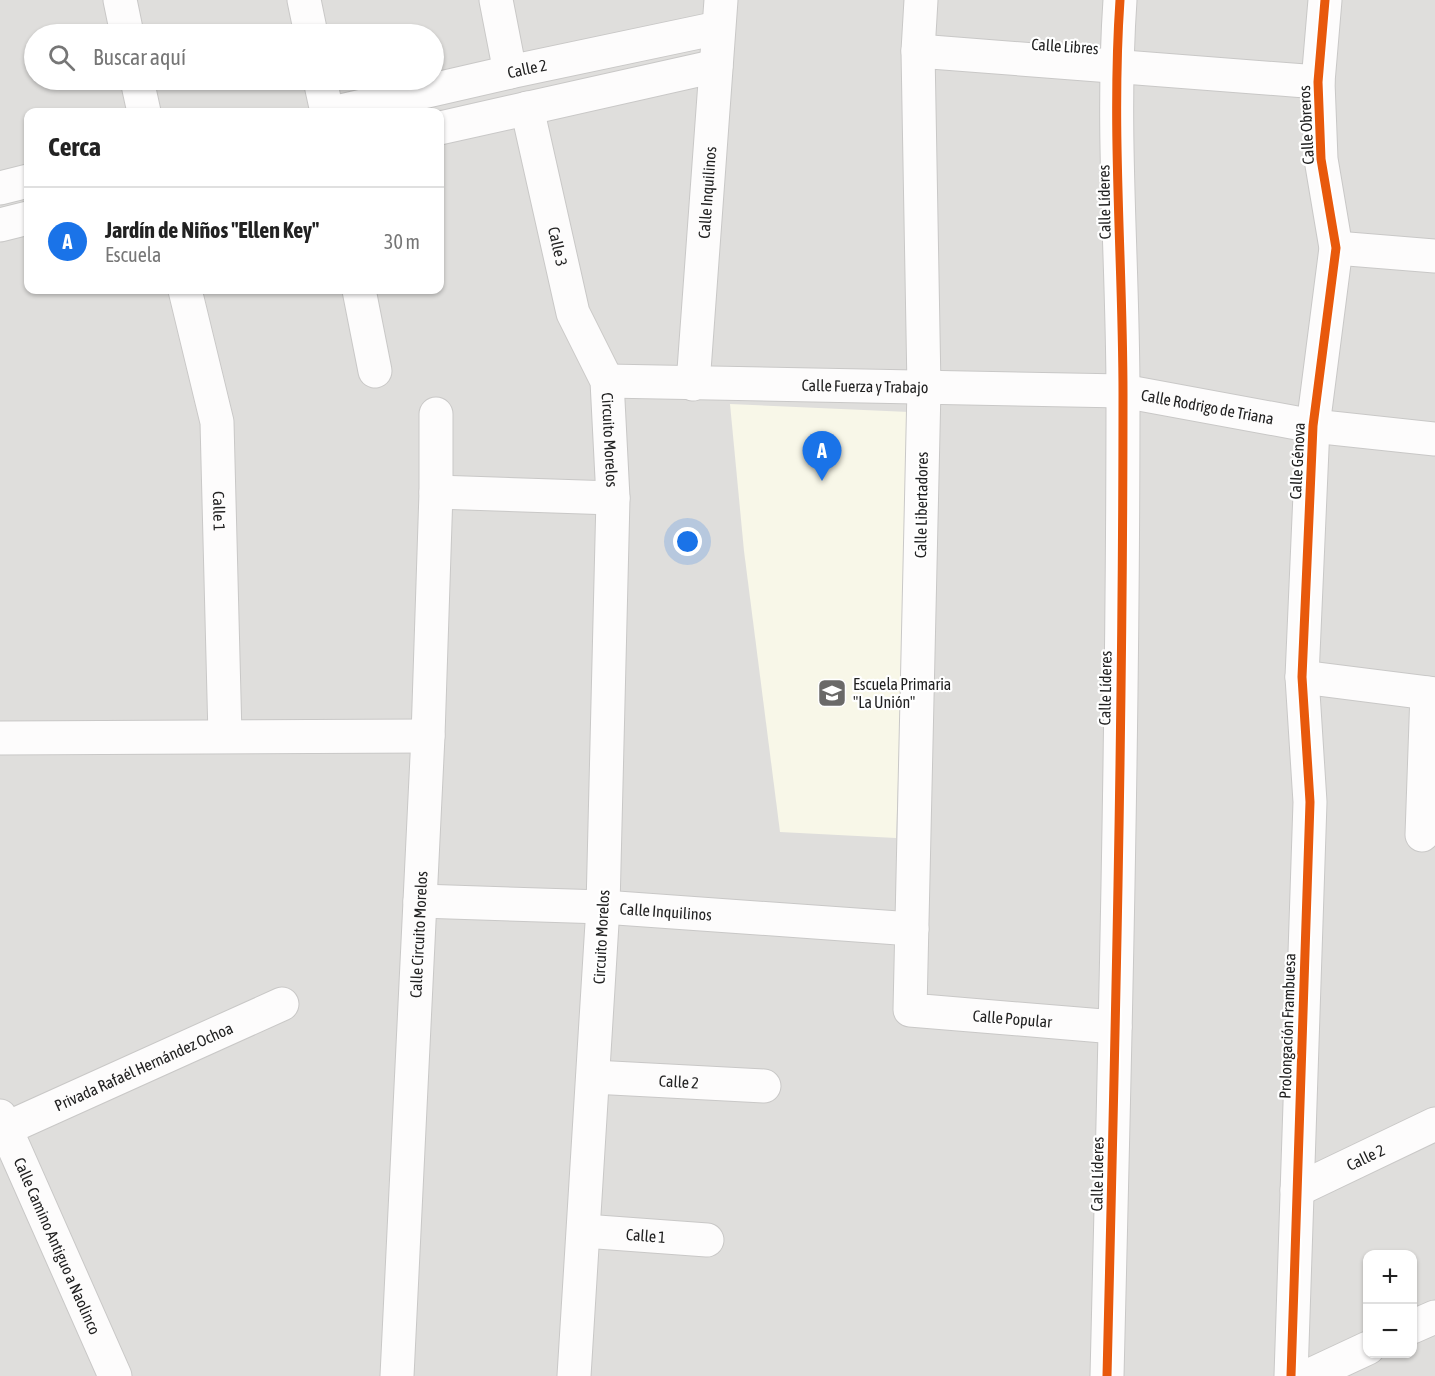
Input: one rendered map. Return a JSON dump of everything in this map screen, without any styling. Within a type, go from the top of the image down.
[{"type":"street","points":[[120,0],[125,24]]},
{"type":"street","points":[[304,0],[309,24]]},
{"type":"street","points":[[496,0],[510,72]]},
{"type":"street","name":"Calle Libertadores","points":[[910,1010],[924,388],[918,51],[921,0]]},
{"type":"street","name":"Calle Líderes","points":[[1107,1376],[1115,1027],[1123,391],[1116,65],[1120,0]]},
{"type":"street","name":"Calle Obreros","points":[[1325,0],[1318,82],[1321,159],[1336,248]]},
{"type":"street","name":"Calle 2","points":[[444,87],[510,72],[719,14]]},
{"type":"street","name":"Calle Inquilinos","points":[[693,384],[719,14]]},
{"type":"street","name":"Calle Libres","points":[[918,51],[1318,82]]},
{"type":"street","points":[[444,127],[716,66]]},
{"type":"street","points":[[139,90],[143,108]]},
{"type":"street","points":[[322,90],[326,108]]},
{"type":"street","name":"Calle 2","points":[[353,108],[432,90]]},
{"type":"street","name":"Calle 3","points":[[527,108],[573,313],[607,381]]},
{"type":"street","points":[[0,188],[24,182]]},
{"type":"street","points":[[0,225],[24,219]]},
{"type":"street","points":[[1336,248],[1435,256]]},
{"type":"street","name":"Calle Génova","points":[[1302,676],[1313,426],[1336,248]]},
{"type":"street","name":"Calle 1","points":[[186,294],[217,422],[225,736]]},
{"type":"street","points":[[359,294],[375,370]]},
{"type":"street","name":"Calle Fuerza y Trabajo","points":[[607,381],[1123,391]]},
{"type":"street","name":"Circuito Morelos","points":[[574,1376],[603,907],[614,498],[607,381]]},
{"type":"street","name":"Calle Rodrigo de Triana","points":[[1123,391],[1313,426],[1435,439]]},
{"type":"street","name":"Calle Circuito Morelos","points":[[397,1376],[428,736],[436,492],[436,414]]},
{"type":"street","name":"Circuito Morelos","points":[[436,492],[614,498]]},
{"type":"street","points":[[1302,676],[1431,693],[1422,835]]},
{"type":"street","name":"Prolongación Frambuesa","points":[[1291,1376],[1310,802],[1302,676]]},
{"type":"street","points":[[0,738],[428,736]]},
{"type":"street","name":"Calle Inquilinos","points":[[420,901],[603,907],[912,929]]},
{"type":"street","name":"Privada Rafaél Hernández Ochoa","points":[[3,1123],[282,1004]]},
{"type":"street","name":"Calle Popular","points":[[910,1010],[1115,1027]]},
{"type":"street","name":"Calle 2","points":[[593,1077],[764,1086]]},
{"type":"street","name":"Calle Camino Antiguo a Naolinco","points":[[3,1123],[115,1376]]},
{"type":"street","name":"Calle 2","points":[[1296,1190],[1435,1124]]},
{"type":"street","name":"Calle 1","points":[[584,1231],[707,1240]]},
{"type":"street","points":[[1417,1325],[1435,1317]]},
{"type":"street","points":[[1308,1376],[1363,1350]]},
{"type":"shaded area","points":[[0,0],[1435,0],[1435,1376],[0,1376]]},
{"type":"shaded area","name":"Escuela Primaria \"La Unión\"","points":[[730,404],[909,412],[896,838],[780,832],[744,551]]},
{"type":"cycle path","points":[[1107,1376],[1122,639],[1123,345],[1117,148],[1120,0]]},
{"type":"cycle path","points":[[1291,1376],[1310,802],[1302,677],[1313,426],[1336,248],[1321,159],[1318,82],[1325,0]]},
{"type":"place","name":"Jardín de Niños \"Ellen Key\"","points":[[822,481]]},
{"type":"place","name":"Escuela Primaria \"La Unión\"","points":[[832,693]]}]
